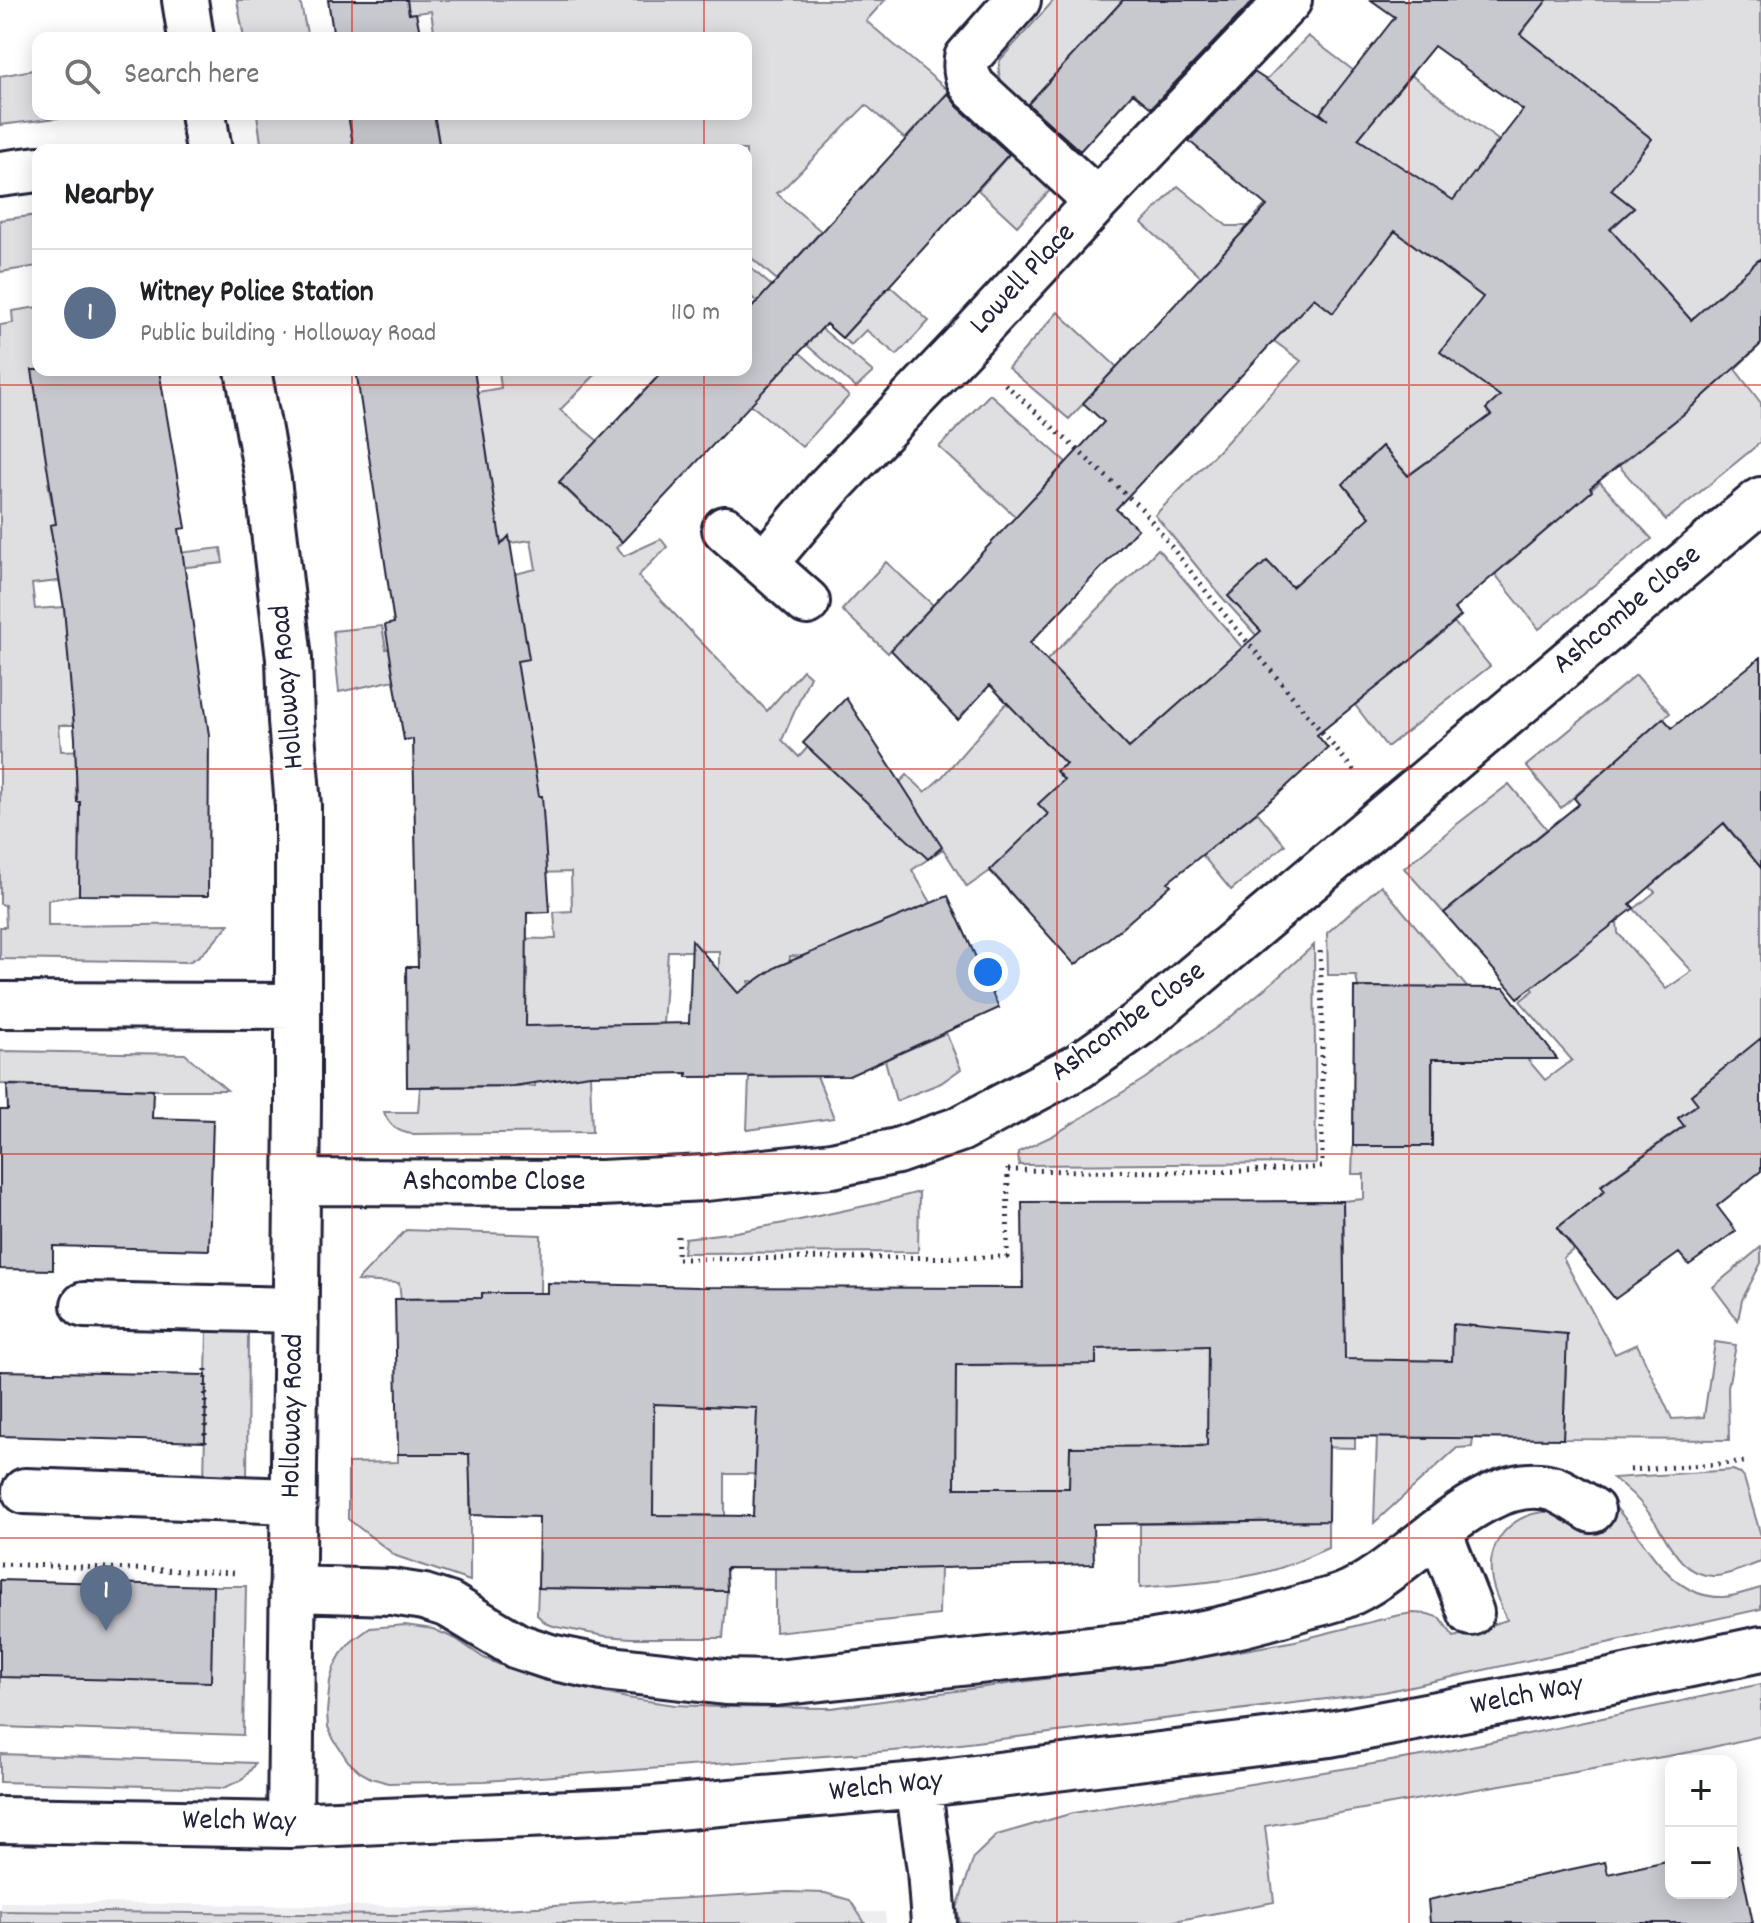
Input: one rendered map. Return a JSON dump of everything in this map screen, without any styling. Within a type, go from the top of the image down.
[{"type":"street","points":[[185,0],[190,32]]},
{"type":"street","points":[[1018,0],[967,58],[967,78],[974,88],[1097,201]]},
{"type":"street","name":"Lowell Place","points":[[764,564],[829,487],[1289,0]]},
{"type":"street","points":[[0,174],[32,170]]},
{"type":"street","name":"Holloway Road","points":[[249,376],[268,480],[289,659],[298,806],[290,1825]]},
{"type":"street","name":"Ashcombe Close","points":[[297,1182],[568,1184],[705,1178],[832,1165],[869,1158],[968,1125],[1079,1066],[1140,1023],[1761,500]]},
{"type":"street","points":[[725,529],[807,602]]},
{"type":"street","points":[[0,1005],[297,1006]]},
{"type":"street","points":[[84,1305],[295,1310]]},
{"type":"street","points":[[292,1589],[392,1592],[424,1597],[449,1605],[517,1646],[550,1657],[603,1668],[725,1682],[776,1683],[1154,1642],[1207,1633],[1345,1596],[1382,1573],[1460,1514],[1503,1490],[1540,1486],[1557,1490],[1592,1510]]},
{"type":"street","points":[[25,1491],[293,1501]]},
{"type":"street","points":[[1439,1531],[1471,1613]]},
{"type":"street","name":"Welch Way","points":[[0,1820],[290,1825],[643,1810],[918,1785],[1330,1734],[1761,1649]]},
{"type":"street","points":[[918,1785],[934,1923]]},
{"type":"path","name":"Lowell Place","points":[[998,377],[1143,510],[1358,776]]},
{"type":"path","points":[[1008,1170],[1322,1167],[1320,941]]},
{"type":"path","points":[[678,1223],[677,1259],[1007,1257],[1008,1158]]},
{"type":"path","points":[[204,1498],[207,1308]]},
{"type":"path","points":[[1624,1471],[1749,1462]]},
{"type":"path","points":[[0,1564],[244,1573]]},
{"type":"shaded area","points":[[237,0],[300,0],[307,32],[243,32]]},
{"type":"shaded area","points":[[407,0],[885,0],[866,21],[949,91],[905,139],[866,105],[776,193],[821,231],[777,280],[752,258],[752,144],[439,144],[435,120],[752,120],[752,32],[428,32],[434,31],[431,11],[409,14]]},
{"type":"shaded area","points":[[1054,0],[1123,0],[1025,108],[1001,81],[1000,60]]},
{"type":"shaded area","points":[[1540,0],[1761,0],[1761,258],[1716,299],[1758,347],[1735,369],[1761,403],[1761,442],[1666,520],[1619,466],[1685,413],[1734,368],[1654,279],[1486,409],[1508,434],[1443,481],[1426,462],[1408,475],[1382,446],[1361,465],[1367,472],[1348,490],[1370,517],[1306,602],[1229,596],[1263,633],[1281,663],[1155,515],[1301,361],[1274,341],[1319,292],[1273,229],[1256,215],[1271,199],[1347,195],[1447,270],[1564,273],[1634,208],[1611,190],[1520,35],[1544,4]]},
{"type":"shaded area","points":[[1308,36],[1391,99],[1411,75],[1498,140],[1484,160],[1462,213],[1392,161],[1266,80]]},
{"type":"shaded area","points":[[32,70],[32,120],[41,120],[0,125],[0,76]]},
{"type":"shaded area","points":[[258,120],[349,120],[353,144],[261,144]]},
{"type":"shaded area","points":[[1014,149],[1053,187],[1017,226],[978,190]]},
{"type":"shaded area","points":[[1178,186],[1227,226],[1248,226],[1201,277],[1142,223]]},
{"type":"shaded area","points":[[32,216],[32,267],[0,272],[0,220]]},
{"type":"shaded area","points":[[752,269],[873,372],[856,388],[752,297]]},
{"type":"shaded area","points":[[890,286],[929,321],[897,355],[866,330],[851,345],[842,338]]},
{"type":"shaded area","points":[[32,308],[32,376],[37,376],[36,393],[42,435],[93,476],[48,483],[54,514],[100,519],[50,525],[54,547],[80,543],[84,564],[221,548],[223,563],[32,584],[35,609],[65,607],[74,725],[59,725],[61,751],[112,749],[76,779],[77,801],[125,802],[128,895],[118,896],[117,875],[80,875],[79,895],[48,900],[48,926],[229,924],[206,951],[188,962],[0,959],[0,927],[6,927],[5,905],[0,904],[0,325],[13,323],[12,311]]},
{"type":"shaded area","points":[[1058,312],[1117,367],[1069,419],[1008,368]]},
{"type":"shaded area","points":[[799,352],[849,396],[802,447],[750,404]]},
{"type":"shaded area","points":[[500,376],[594,376],[560,410],[598,441],[559,483],[622,542],[616,548],[624,556],[661,539],[667,547],[638,576],[767,711],[803,670],[810,676],[782,740],[799,757],[808,747],[874,809],[907,775],[925,792],[942,777],[1023,684],[1158,549],[1287,700],[1199,751],[1047,744],[1066,764],[1056,771],[1064,780],[1086,853],[1023,907],[990,871],[967,887],[943,849],[912,870],[933,906],[814,957],[790,956],[788,983],[749,981],[748,1000],[719,987],[719,951],[668,951],[663,1024],[590,1075],[592,1132],[402,1132],[391,1125],[384,1112],[418,1112],[420,1087],[535,1086],[535,1065],[490,1066],[526,989],[527,966],[485,938],[556,939],[554,912],[572,911],[571,872],[503,874],[497,704],[515,574],[536,569],[531,540],[497,545],[484,433],[368,451],[364,412],[501,388]]},
{"type":"shaded area","points":[[990,394],[1066,462],[1016,517],[939,447]]},
{"type":"shaded area","points":[[1600,482],[1652,539],[1539,629],[1495,574]]},
{"type":"shaded area","points":[[886,562],[933,605],[888,653],[842,610]]},
{"type":"shaded area","points":[[1454,622],[1490,666],[1387,747],[1355,705]]},
{"type":"shaded area","points":[[382,626],[386,649],[399,647],[404,678],[339,692],[333,631]]},
{"type":"shaded area","points":[[1636,675],[1670,713],[1561,808],[1526,766]]},
{"type":"shaded area","points":[[1509,784],[1547,829],[1444,913],[1404,868]]},
{"type":"shaded area","points":[[1699,795],[1737,839],[1761,844],[1761,1040],[1691,1095],[1698,1104],[1678,1118],[1735,1189],[1679,1129],[1601,1185],[1605,1191],[1557,1228],[1574,1249],[1563,1258],[1615,1354],[1637,1344],[1672,1419],[1704,1417],[1715,1342],[1736,1345],[1728,1387],[1729,1440],[1563,1439],[1566,1363],[1379,1360],[1378,1437],[1473,1438],[1472,1447],[1457,1448],[1374,1523],[1377,1437],[1355,1438],[1355,1448],[1140,1446],[1092,1488],[937,1489],[725,1474],[725,1516],[539,1514],[470,1463],[470,1581],[396,1556],[348,1519],[348,1463],[398,1462],[398,1454],[475,1454],[476,1298],[401,1299],[399,1283],[357,1281],[406,1230],[541,1235],[539,1352],[843,1366],[1001,1365],[1001,1287],[1023,1290],[1022,1282],[1344,1278],[1343,1201],[1364,1199],[1364,1174],[1352,1174],[1353,1146],[1432,1146],[1433,989],[1358,987],[1356,975],[1328,975],[1327,933],[1381,885],[1545,1080],[1572,1060],[1520,1001],[1534,990],[1511,963],[1617,921],[1618,933],[1666,989],[1692,971],[1634,909],[1655,892],[1650,887],[1669,870]]},
{"type":"shaded area","points":[[1257,812],[1285,845],[1231,890],[1202,855]]},
{"type":"shaded area","points":[[1314,945],[1316,1163],[1019,1165],[1018,1152],[1052,1136],[1144,1079],[1227,1020]]},
{"type":"shaded area","points":[[946,1033],[961,1069],[941,1083],[896,1101],[885,1060]]},
{"type":"shaded area","points":[[0,1051],[185,1054],[227,1090],[0,1084]]},
{"type":"shaded area","points":[[817,1076],[834,1118],[747,1130],[749,1077]]},
{"type":"shaded area","points":[[919,1192],[918,1252],[683,1253],[685,1238],[795,1221]]},
{"type":"shaded area","points":[[1761,1247],[1761,1263],[1742,1300],[1738,1320],[1713,1287]]},
{"type":"shaded area","points":[[207,1329],[248,1330],[247,1486],[204,1482]]},
{"type":"shaded area","points":[[1733,1470],[1744,1478],[1761,1536],[1761,1562],[1718,1576],[1701,1574],[1682,1562],[1645,1508],[1613,1478]]},
{"type":"shaded area","points":[[1616,1508],[1661,1566],[1688,1589],[1724,1597],[1761,1588],[1761,1609],[1384,1692],[919,1749],[485,1781],[388,1783],[360,1772],[348,1761],[328,1727],[330,1681],[341,1654],[370,1628],[405,1625],[433,1629],[456,1639],[484,1658],[554,1682],[627,1698],[720,1707],[831,1708],[1206,1657],[1295,1641],[1413,1613],[1440,1618],[1454,1637],[1507,1620],[1491,1573],[1495,1546],[1510,1526],[1532,1514],[1559,1512],[1592,1530]]},
{"type":"shaded area","points":[[1328,1521],[1328,1548],[1285,1566],[1222,1580],[1140,1588],[1140,1524]]},
{"type":"shaded area","points":[[940,1567],[939,1615],[775,1632],[775,1568]]},
{"type":"shaded area","points":[[213,1586],[246,1586],[243,1735],[0,1727],[0,1677]]},
{"type":"shaded area","points":[[538,1588],[727,1591],[723,1638],[631,1638],[557,1627],[547,1624],[537,1615]]},
{"type":"shaded area","points":[[1761,1684],[1761,1736],[1691,1752],[1265,1826],[1274,1902],[1164,1923],[960,1923],[957,1908],[974,1857],[997,1835],[1073,1813],[1434,1754]]},
{"type":"shaded area","points":[[0,1754],[255,1763],[242,1779],[223,1788],[0,1782]]},
{"type":"shaded area","points":[[788,1892],[825,1893],[850,1900],[865,1923],[0,1923],[0,1911],[401,1915]]},
{"type":"shaded area","points":[[0,1902],[885,1912],[886,1923],[0,1923]]},
{"type":"building","points":[[328,0],[407,0],[409,14],[416,13],[420,32],[333,32]]},
{"type":"building","points":[[1123,0],[1254,0],[1151,108],[1133,93],[1080,151],[1028,104]]},
{"type":"building","points":[[1371,0],[1547,0],[1520,34],[1652,139],[1611,190],[1634,208],[1610,229],[1691,320],[1761,258],[1761,344],[1685,413],[1590,488],[1592,491],[1454,609],[1461,616],[1317,735],[1328,748],[1275,797],[1168,882],[1171,885],[1075,965],[990,870],[1048,814],[1038,804],[1064,780],[1056,771],[1066,764],[990,685],[958,720],[891,650],[1104,422],[1083,403],[1267,206],[1189,141],[1254,72],[1328,120],[1320,113],[1395,17]],"holes":[[[1434,46],[1523,110],[1453,200],[1358,139]],[[1395,231],[1483,297],[1440,352],[1500,396],[1486,409],[1491,415],[1408,476],[1382,446],[1343,484],[1370,517],[1292,587],[1267,561],[1228,596],[1261,631],[1129,748],[1030,643],[1138,529],[1116,509],[1314,298],[1333,313]]]},
{"type":"building","points":[[948,93],[957,106],[1009,154],[842,338],[826,324],[622,542],[559,482],[658,376],[752,376],[752,307]]},
{"type":"building","points":[[349,120],[435,120],[439,144],[353,144]]},
{"type":"building","points":[[33,376],[160,376],[186,528],[179,529],[209,735],[208,896],[79,895],[80,802],[77,802],[64,608],[50,525],[56,524]]},
{"type":"building","points":[[357,376],[475,376],[501,545],[509,536],[529,659],[517,661],[539,796],[542,796],[550,912],[527,913],[526,1026],[689,1023],[692,940],[738,993],[776,967],[948,896],[999,1008],[849,1076],[590,1075],[513,1086],[407,1087],[406,967],[418,967],[413,739],[404,740],[385,625],[394,623]]},
{"type":"building","points":[[1761,657],[1761,868],[1724,823],[1630,904],[1634,908],[1518,998],[1444,913],[1579,804],[1574,798],[1663,718],[1672,728]]},
{"type":"building","points":[[846,698],[942,847],[928,859],[803,743]]},
{"type":"building","points":[[1354,987],[1504,988],[1557,1059],[1432,1059],[1432,1146],[1353,1146]]},
{"type":"building","points":[[1761,1038],[1761,1171],[1717,1206],[1736,1231],[1689,1265],[1679,1253],[1615,1299],[1557,1228],[1605,1191],[1601,1186],[1684,1126],[1678,1118],[1698,1104],[1691,1095]]},
{"type":"building","points":[[7,1085],[153,1090],[152,1118],[213,1120],[209,1250],[53,1246],[53,1270],[0,1269],[0,1110],[8,1110]]},
{"type":"building","points":[[1343,1201],[1345,1359],[1452,1361],[1453,1324],[1567,1334],[1563,1439],[1329,1437],[1328,1521],[1093,1524],[1094,1564],[902,1569],[726,1568],[727,1591],[538,1588],[539,1517],[471,1515],[469,1454],[398,1454],[395,1299],[482,1298],[482,1293],[547,1293],[547,1283],[698,1287],[1023,1288],[1022,1202]],"holes":[[[1208,1346],[1207,1446],[1070,1447],[1069,1488],[955,1488],[956,1365],[1096,1364],[1096,1349]],[[654,1404],[757,1408],[753,1516],[653,1515]]]},
{"type":"building","points":[[0,1371],[206,1375],[205,1442],[0,1436]]},
{"type":"building","points":[[0,1580],[213,1586],[211,1682],[0,1677]]},
{"type":"building","points":[[1737,1846],[1753,1923],[1430,1923],[1428,1900],[1605,1862],[1608,1874],[1665,1861],[1665,1899],[1737,1899]]},
{"type":"place","name":"Witney Police Station","points":[[106,1631]]}]
